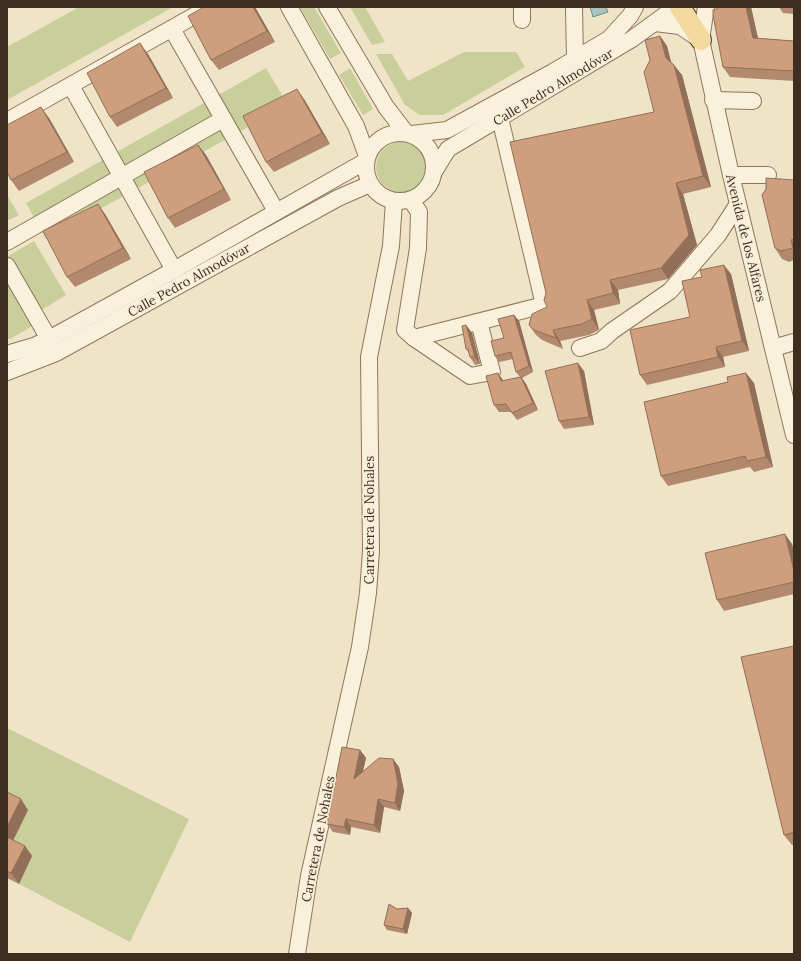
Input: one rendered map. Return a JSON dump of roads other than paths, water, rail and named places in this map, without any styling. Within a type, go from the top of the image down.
[{"type":"main road","points":[[680,7],[701,40]]},
{"type":"street","points":[[7,121],[210,7]]},
{"type":"street","points":[[289,7],[356,126],[367,158]]},
{"type":"street","points":[[327,7],[386,107],[409,134]]},
{"type":"street","points":[[574,7],[575,59]]},
{"type":"street","name":"Calle Pedro Almodóvar","points":[[409,134],[447,130],[575,59],[609,39],[630,16],[635,7]]},
{"type":"street","name":"Calle Pedro Almodóvar","points":[[435,170],[448,149],[632,40],[676,7]]},
{"type":"street","name":"Avenida de los Alfares","points":[[706,7],[701,40],[713,100],[794,435]]},
{"type":"street","points":[[654,23],[680,26],[701,40]]},
{"type":"street","points":[[172,29],[276,211]]},
{"type":"street","points":[[71,86],[174,270]]},
{"type":"street","points":[[713,100],[753,101]]},
{"type":"street","points":[[414,338],[544,304],[500,118]]},
{"type":"street","points":[[7,242],[223,119]]},
{"type":"street","points":[[395,133],[409,134],[422,140],[429,148],[434,159],[435,170],[429,186],[421,195],[411,200],[394,201],[380,195],[370,184],[366,173],[367,158],[372,147],[380,139],[395,133]]},
{"type":"street","name":"Calle Pedro Almodóvar","points":[[7,354],[34,346],[49,339],[174,270],[367,158]]},
{"type":"street","points":[[731,175],[768,175]]},
{"type":"street","name":"Calle Pedro Almodóvar","points":[[7,372],[56,353],[331,202],[370,184]]},
{"type":"street","points":[[411,200],[419,212],[418,248],[405,330],[414,338],[470,376],[492,372],[479,322]]},
{"type":"street","name":"Carretera de Nohales","points":[[297,954],[309,876],[360,646],[367,601],[371,551],[369,357],[392,246],[394,201]]},
{"type":"street","points":[[580,348],[601,341],[612,331],[670,291],[718,235],[738,204]]},
{"type":"street","points":[[7,266],[49,339]]},
{"type":"street","points":[[773,348],[794,342]]},
{"type":"water","points":[[590,7],[606,7],[608,12],[593,17]]}]
